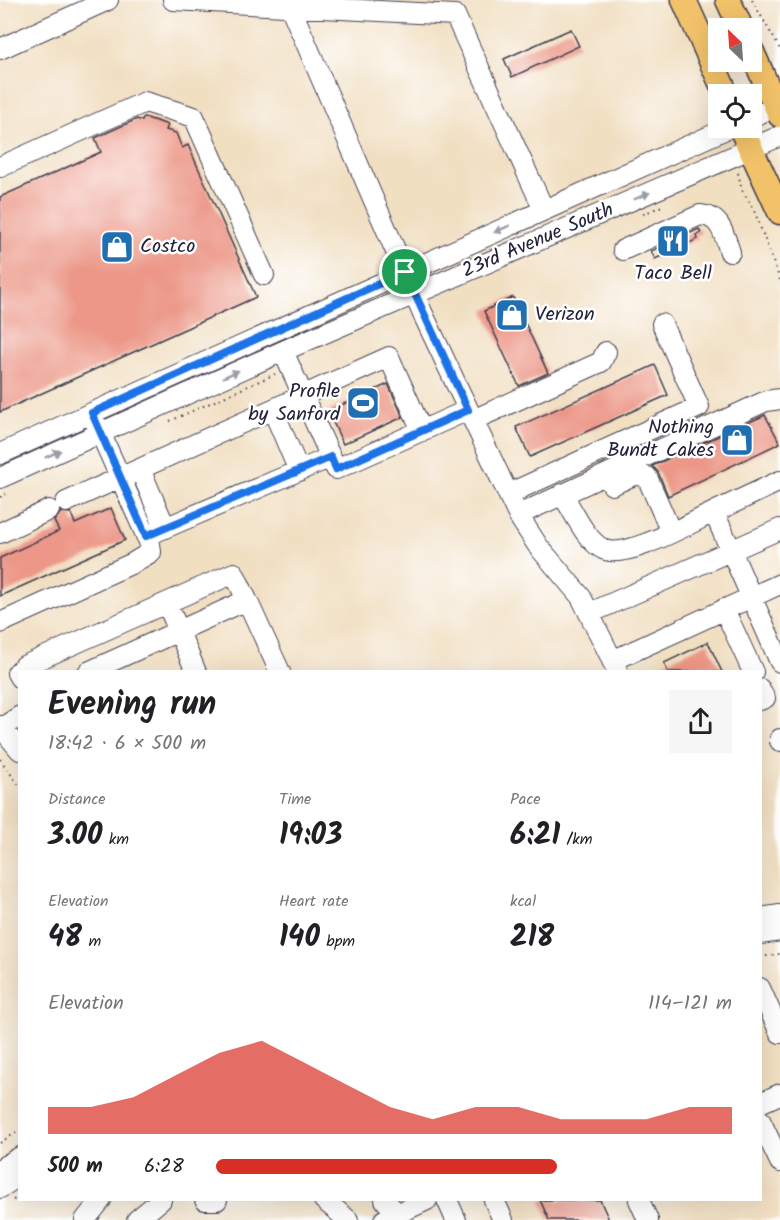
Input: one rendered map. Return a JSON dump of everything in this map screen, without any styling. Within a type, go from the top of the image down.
[{"type":"main road","points":[[684,0],[722,84]]},
{"type":"main road","points":[[728,0],[736,18]]},
{"type":"main road","points":[[762,72],[779,108]]},
{"type":"main road","points":[[746,138],[780,212]]},
{"type":"street","points":[[0,49],[108,0]]},
{"type":"street","points":[[172,0],[456,15],[544,210]]},
{"type":"street","points":[[290,6],[405,272],[518,515],[538,546],[573,585],[590,613],[615,666],[724,609],[780,584]]},
{"type":"street","points":[[0,168],[145,102],[195,117],[264,274]]},
{"type":"street","points":[[762,114],[779,108]]},
{"type":"street","name":"23rd Avenue South","points":[[5,485],[101,433],[286,359],[415,294],[780,136]]},
{"type":"street","name":"23rd Avenue South","points":[[0,454],[708,137]]},
{"type":"street","points":[[623,249],[700,216],[708,216],[716,219],[722,228],[730,252]]},
{"type":"street","points":[[508,494],[699,407],[662,324]]},
{"type":"street","points":[[286,359],[336,469],[422,431],[470,415],[601,362],[606,352]]},
{"type":"street","points":[[0,532],[389,357],[422,431]]},
{"type":"street","points":[[565,499],[766,401],[780,399]]},
{"type":"street","points":[[273,410],[299,471]]},
{"type":"street","points":[[0,623],[151,552],[92,413]]},
{"type":"street","points":[[146,536],[331,457]]},
{"type":"street","points":[[140,469],[165,527]]},
{"type":"street","points":[[518,515],[636,474],[643,474],[671,532]]},
{"type":"street","points":[[565,499],[602,549],[614,553],[632,549],[780,481]]},
{"type":"street","points":[[714,512],[780,662]]},
{"type":"street","points":[[590,613],[780,529]]},
{"type":"street","points":[[20,670],[24,666],[234,573],[279,670]]},
{"type":"street","points":[[92,670],[247,600]]},
{"type":"street","points":[[167,603],[195,670]]},
{"type":"street","points":[[724,609],[752,670]]},
{"type":"street","points":[[18,717],[1,727],[18,748]]},
{"type":"street","points":[[762,918],[780,915]]},
{"type":"street","points":[[762,934],[780,931]]},
{"type":"street","points":[[762,992],[780,1033]]},
{"type":"street","points":[[762,1102],[780,1094]]},
{"type":"street","points":[[762,1124],[780,1162]]},
{"type":"street","points":[[0,1169],[18,1158]]},
{"type":"street","points":[[0,1188],[18,1176]]},
{"type":"street","points":[[85,1220],[100,1201]]},
{"type":"street","points":[[137,1220],[160,1201]]},
{"type":"street","points":[[325,1201],[348,1220]]},
{"type":"street","points":[[388,1211],[423,1201]]},
{"type":"street","points":[[447,1201],[456,1220]]},
{"type":"street","points":[[494,1201],[503,1220]]},
{"type":"street","points":[[639,1201],[648,1220]]},
{"type":"path","points":[[752,0],[780,49]]},
{"type":"path","points":[[738,173],[742,190],[754,210],[780,280]]},
{"type":"path","points":[[642,214],[654,212],[665,204]]},
{"type":"path","points":[[161,425],[286,359]]},
{"type":"path","points":[[0,497],[5,485]]},
{"type":"path","points":[[0,759],[18,784]]},
{"type":"path","points":[[762,957],[780,954]]},
{"type":"path","points":[[0,1143],[18,1131]]},
{"type":"building","points":[[571,29],[579,46],[512,77],[504,59]]},
{"type":"building","name":"Costco","points":[[144,117],[168,125],[166,130],[176,133],[182,148],[188,145],[256,297],[0,412],[0,197],[101,152],[95,138],[137,119],[142,121]]},
{"type":"building","points":[[699,229],[701,233],[696,235],[698,239],[655,259],[651,251]]},
{"type":"building","points":[[513,297],[548,373],[519,386],[484,311]]},
{"type":"building","points":[[655,365],[668,395],[530,457],[516,427]]},
{"type":"building","points":[[388,384],[403,417],[343,444],[328,411]]},
{"type":"building","points":[[765,415],[780,443],[668,496],[658,472],[652,466]]},
{"type":"building","points":[[111,508],[125,540],[0,596],[0,558],[59,531],[54,521],[61,512],[71,513],[75,524]]},
{"type":"building","points":[[708,642],[721,670],[667,670],[664,663]]},
{"type":"building","points":[[540,1201],[600,1201],[609,1220],[549,1220]]},
{"type":"place","name":"Taco Bell","points":[[673,241]]},
{"type":"place","name":"Costco","points":[[117,247]]},
{"type":"place","name":"Verizon","points":[[512,315]]},
{"type":"place","name":"Profile by Sanford","points":[[363,403]]},
{"type":"place","name":"Nothing Bundt Cakes","points":[[737,440]]},
{"type":"route","points":[[405,272],[468,410],[336,469],[331,457],[146,536],[92,413],[405,272]]}]
